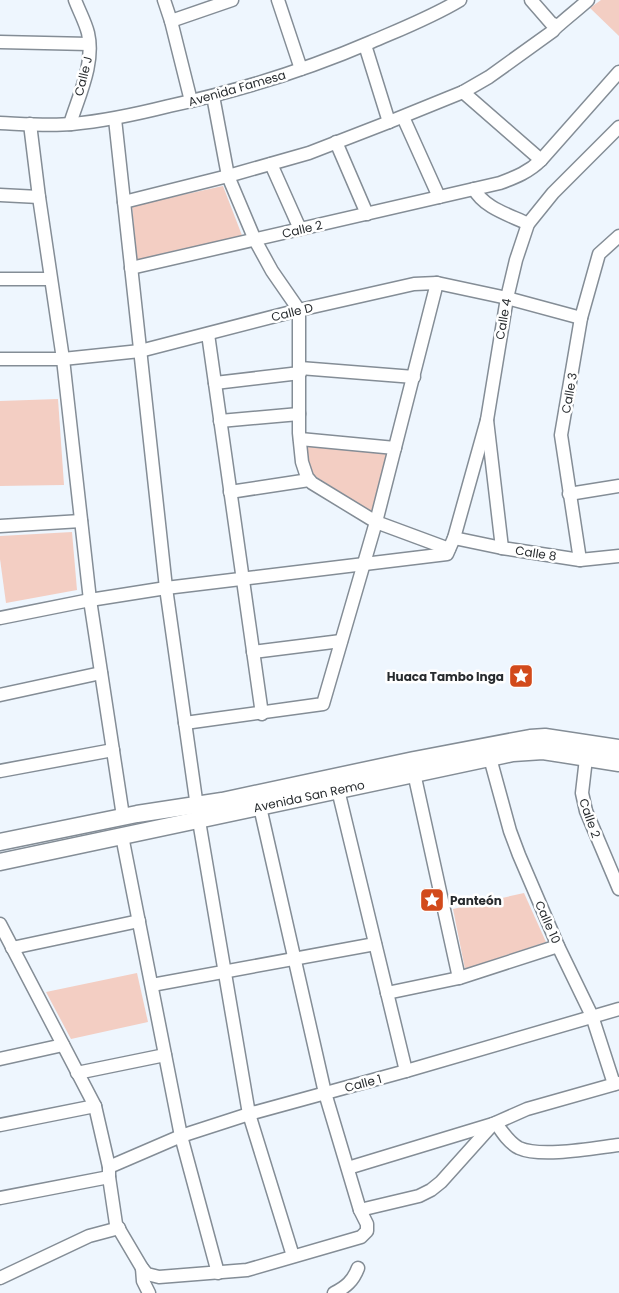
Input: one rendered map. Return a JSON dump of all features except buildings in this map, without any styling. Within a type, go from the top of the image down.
[{"type":"main road","name":"Avenida San Remo","points":[[0,862],[122,836],[198,813],[512,741],[546,737],[619,762]]},
{"type":"main road","name":"Avenida San Remo","points":[[0,842],[123,816],[171,808],[198,813],[260,807],[414,773],[530,751],[619,748]]},
{"type":"street","name":"Calle J","points":[[70,124],[88,64],[89,44],[86,26],[74,0]]},
{"type":"street","points":[[164,0],[191,102]]},
{"type":"street","points":[[171,21],[232,0]]},
{"type":"street","points":[[278,0],[301,69]]},
{"type":"street","name":"Avenida Famesa","points":[[0,123],[70,124],[115,119],[191,102],[301,69],[364,45],[443,10],[460,0]]},
{"type":"street","points":[[531,0],[551,23],[556,25]]},
{"type":"street","points":[[124,202],[309,153],[463,92],[489,77],[553,31],[556,25],[567,19],[588,0]]},
{"type":"street","points":[[0,42],[89,44]]},
{"type":"street","points":[[364,45],[389,122]]},
{"type":"street","name":"Calle 2","points":[[131,268],[474,189],[517,177],[541,160],[619,72]]},
{"type":"street","points":[[463,92],[541,160]]},
{"type":"street","points":[[212,96],[228,176],[255,240],[272,272],[300,310],[300,439],[302,462],[309,480],[230,492]]},
{"type":"street","points":[[403,117],[439,197]]},
{"type":"street","points":[[115,119],[166,588],[198,813],[249,1114],[293,1256]]},
{"type":"street","points":[[30,124],[38,197],[63,360],[90,600],[123,816]]},
{"type":"street","name":"Calle 4","points":[[502,548],[487,420],[506,298],[516,260],[528,224],[553,193],[619,127]]},
{"type":"street","points":[[336,142],[367,214]]},
{"type":"street","points":[[271,164],[300,229]]},
{"type":"street","points":[[474,189],[485,203],[528,224]]},
{"type":"street","points":[[0,195],[38,197]]},
{"type":"street","name":"Calle 3","points":[[580,560],[561,435],[581,318],[599,254],[619,236]]},
{"type":"street","points":[[0,279],[50,279]]},
{"type":"street","points":[[185,723],[262,714],[323,704],[376,522],[437,283]]},
{"type":"street","name":"Calle D","points":[[0,359],[63,360],[140,351],[300,310],[414,284],[437,283],[506,298],[581,318]]},
{"type":"street","points":[[208,334],[262,714]]},
{"type":"street","points":[[215,383],[300,371],[414,377]]},
{"type":"street","points":[[220,422],[299,414]]},
{"type":"street","points":[[0,618],[90,600],[166,588],[447,554],[452,543],[487,420]]},
{"type":"street","points":[[300,439],[395,448]]},
{"type":"street","name":"Calle 8","points":[[309,480],[376,522],[452,543],[502,548],[580,560],[619,556]]},
{"type":"street","points":[[569,494],[619,486]]},
{"type":"street","points":[[0,526],[81,521]]},
{"type":"street","points":[[253,652],[341,641]]},
{"type":"street","points":[[0,696],[101,673]]},
{"type":"street","points":[[0,772],[113,750]]},
{"type":"street","name":"Calle 2","points":[[587,750],[582,793],[586,811],[614,864],[619,889]]},
{"type":"street","name":"Calle 10","points":[[490,758],[510,831],[558,946],[592,1016],[617,1084]]},
{"type":"street","points":[[414,773],[459,978]]},
{"type":"street","points":[[338,790],[406,1072]]},
{"type":"street","points":[[0,924],[95,1106],[109,1172],[116,1224],[147,1274],[159,1277],[247,1270],[360,1237],[368,1231],[367,1224],[360,1210],[325,1094],[260,807]]},
{"type":"street","points":[[122,836],[181,1136],[218,1273]]},
{"type":"street","points":[[12,948],[139,921]]},
{"type":"street","points":[[152,985],[375,944]]},
{"type":"street","points":[[387,993],[459,978],[558,946]]},
{"type":"street","name":"Calle 1","points":[[0,1198],[109,1172],[181,1136],[249,1114],[406,1072],[619,1009]]},
{"type":"street","points":[[0,1059],[62,1045]]},
{"type":"street","points":[[77,1073],[166,1055]]},
{"type":"street","points":[[348,1168],[494,1124],[527,1109],[617,1084]]},
{"type":"street","points":[[0,1125],[95,1106]]},
{"type":"street","points":[[494,1124],[512,1143],[519,1148],[531,1151],[545,1152],[619,1145]]},
{"type":"street","points":[[360,1210],[419,1196],[431,1190],[441,1182],[494,1124]]},
{"type":"street","points":[[0,1278],[89,1236],[119,1228]]},
{"type":"street","points":[[142,1268],[143,1281],[149,1293]]},
{"type":"street","points":[[334,1293],[347,1286],[356,1275],[358,1268]]},
{"type":"shaded area","points":[[601,0],[619,0],[619,36],[590,8]]},
{"type":"shaded area","points":[[223,186],[243,238],[181,249],[137,260],[132,206]]},
{"type":"shaded area","points":[[58,399],[64,485],[0,486],[0,401]]},
{"type":"shaded area","points":[[305,442],[389,451],[374,513],[310,473]]},
{"type":"shaded area","points":[[72,532],[77,590],[6,603],[0,559],[0,536]]},
{"type":"shaded area","points":[[524,893],[546,942],[465,969],[453,909]]},
{"type":"shaded area","points":[[137,973],[148,1022],[71,1039],[46,992]]},
{"type":"place","name":"Huaca Tambo Inga","points":[[521,676]]},
{"type":"place","name":"Panteón","points":[[432,900]]}]
